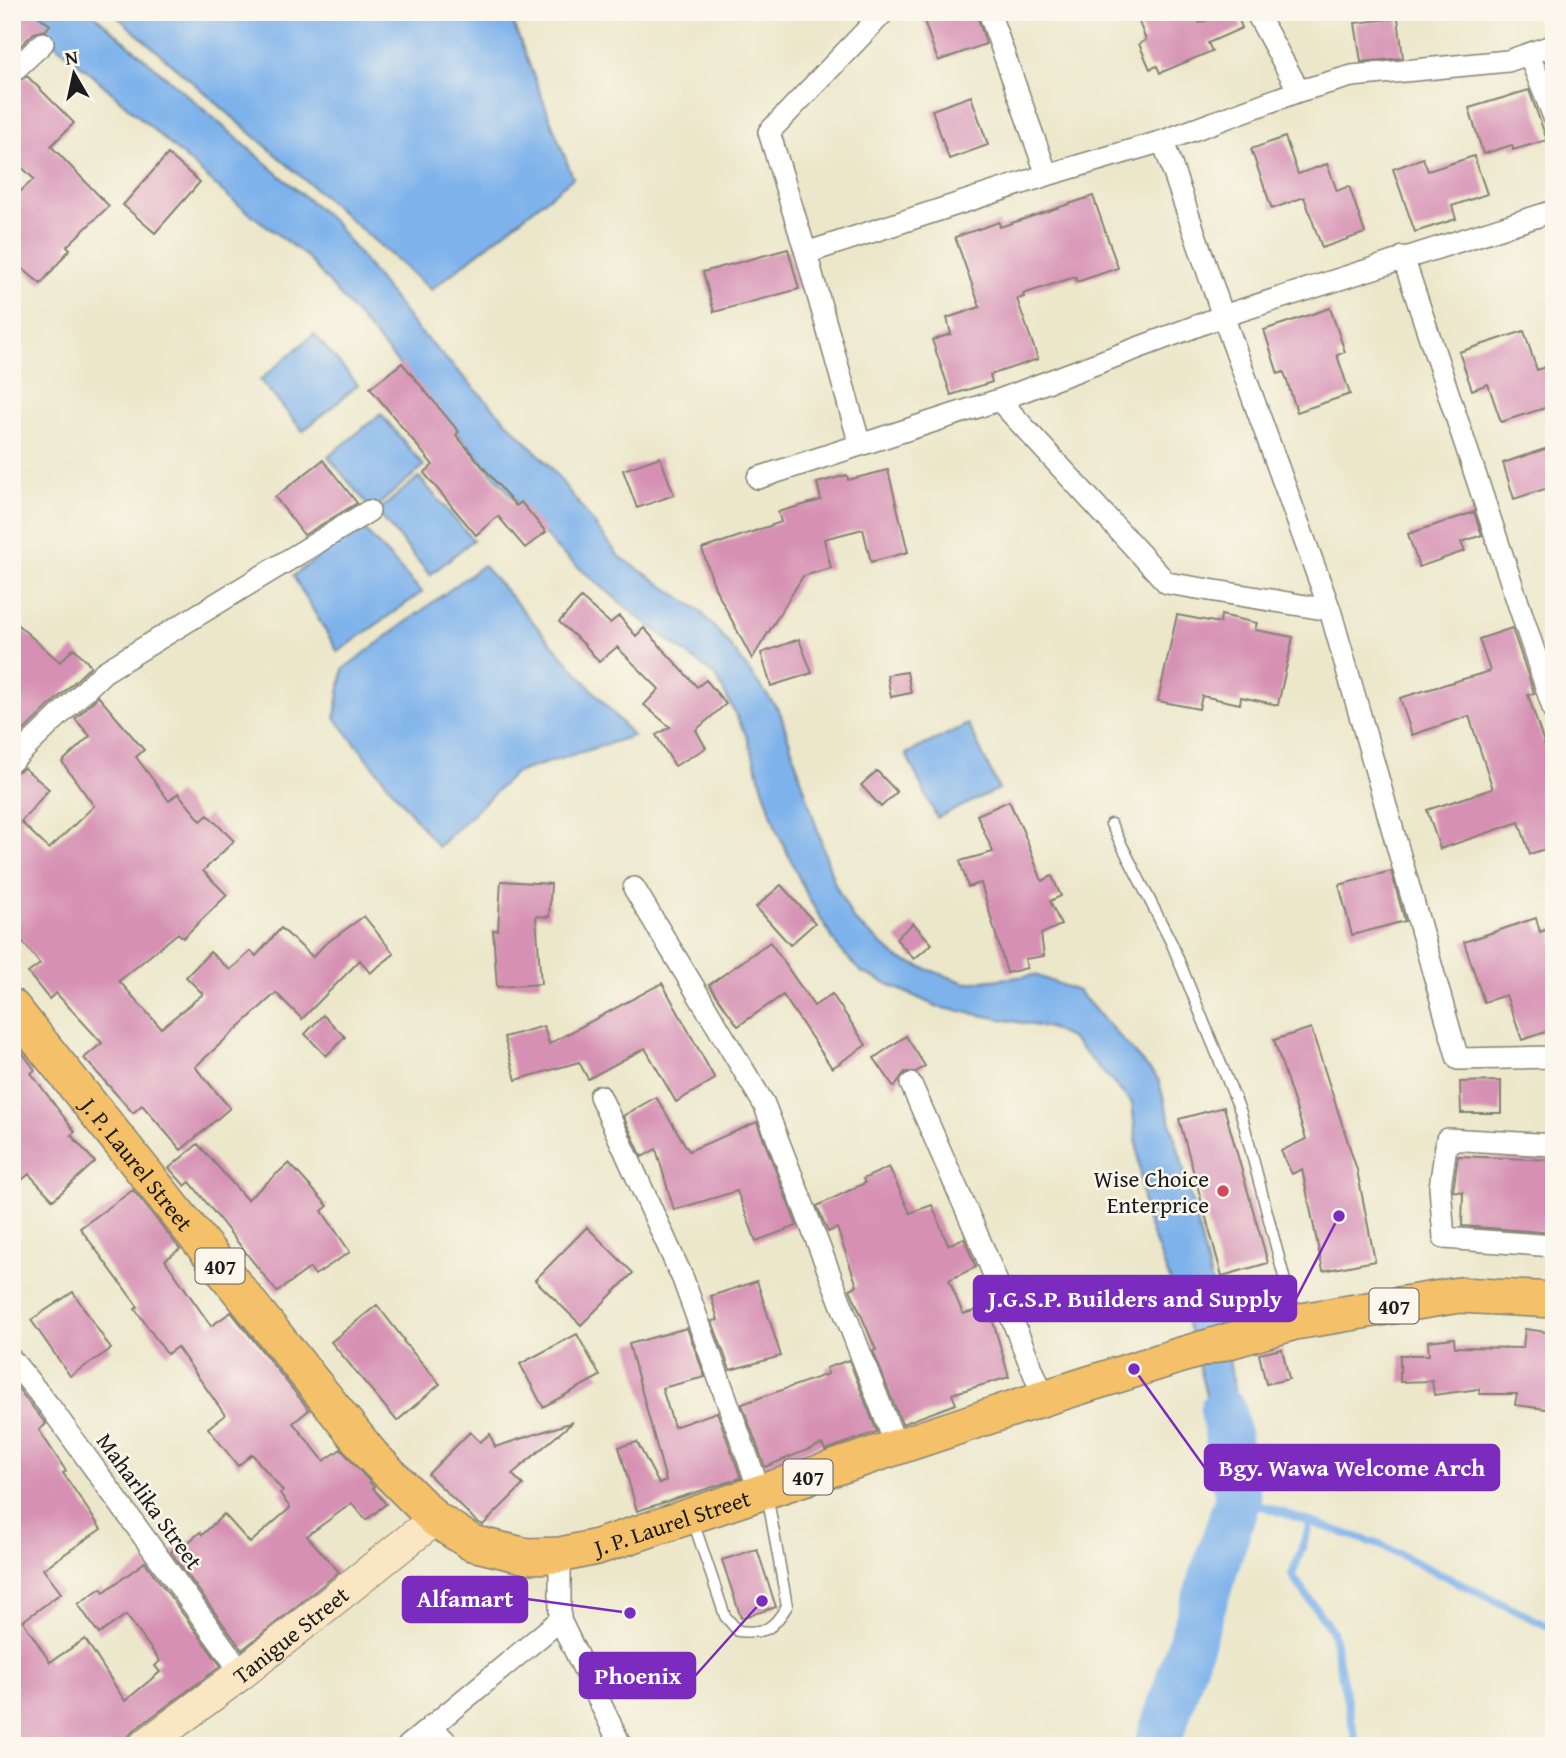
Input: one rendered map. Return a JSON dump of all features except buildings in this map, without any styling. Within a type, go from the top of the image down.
[{"type":"main road","name":"J. P. Laurel Street","points":[[12,1007],[372,1457],[435,1519],[472,1543],[527,1556],[560,1555],[597,1547],[1044,1398],[1181,1354],[1296,1322],[1459,1295],[1554,1300]]},
{"type":"street","points":[[860,445],[769,132],[884,12]]},
{"type":"street","points":[[989,12],[1047,175]]},
{"type":"street","points":[[1256,12],[1299,91]]},
{"type":"street","points":[[12,72],[43,43]]},
{"type":"street","points":[[806,253],[1047,175],[1163,141],[1299,91],[1352,76],[1508,61],[1554,45]]},
{"type":"street","points":[[1529,55],[1554,117]]},
{"type":"street","points":[[1163,141],[1223,316],[1330,610],[1458,1059],[1554,1057]]},
{"type":"street","points":[[758,478],[999,400],[1223,316],[1554,211]]},
{"type":"street","points":[[1403,257],[1554,711]]},
{"type":"street","points":[[999,400],[1167,583],[1330,610]]},
{"type":"street","points":[[12,761],[104,672],[369,511]]},
{"type":"street","points":[[634,888],[764,1104],[897,1448]]},
{"type":"street","points":[[911,1084],[983,1248],[1044,1398]]},
{"type":"street","points":[[600,1097],[682,1279],[764,1491]]},
{"type":"street","points":[[1554,1145],[1447,1139],[1440,1187],[1444,1238],[1554,1246]]},
{"type":"street","name":"Maharlika Street","points":[[12,1360],[50,1407],[242,1673]]},
{"type":"street","name":"Tanigue Street","points":[[144,1746],[242,1673],[435,1519]]},
{"type":"street","points":[[560,1555],[560,1620],[621,1746]]},
{"type":"street","points":[[408,1746],[560,1620]]},
{"type":"street","points":[[431,1726],[450,1746]]},
{"type":"lane","points":[[1111,824],[1172,944],[1241,1113],[1296,1322]]},
{"type":"lane","points":[[691,1515],[725,1616],[738,1631],[756,1633],[776,1624],[787,1606],[764,1491]]},
{"type":"water","points":[[16,12],[91,12],[335,223],[417,329],[548,464],[619,556],[699,610],[728,643],[780,712],[834,882],[853,919],[899,959],[966,983],[1035,975],[1078,991],[1158,1079],[1220,1316],[1247,1449],[1227,1481],[1191,1334],[1145,1216],[1132,1103],[1072,1039],[1049,1028],[938,1007],[861,972],[837,946],[809,899],[777,831],[747,737],[716,676],[634,614],[557,549],[307,257],[231,199],[91,74]]},
{"type":"water","points":[[112,12],[509,12],[573,178],[431,290]]},
{"type":"water","points":[[314,334],[358,385],[303,431],[260,380]]},
{"type":"water","points":[[381,414],[424,466],[372,510],[328,457]]},
{"type":"water","points":[[419,477],[473,540],[430,575],[377,512]]},
{"type":"water","points":[[360,525],[422,592],[338,652],[293,576]]},
{"type":"water","points":[[483,565],[633,736],[515,773],[438,847],[335,718],[343,669]]},
{"type":"water","points":[[968,724],[999,789],[937,818],[906,754]]},
{"type":"waterway","points":[[1157,1746],[1238,1498],[1223,1410]]},
{"type":"waterway","points":[[1238,1498],[1380,1545],[1554,1629]]},
{"type":"waterway","points":[[1311,1522],[1292,1575],[1332,1631],[1357,1746]]},
{"type":"place","name":"Wise Choice Enterprice","points":[[1223,1191]]},
{"type":"place","name":"J.G.S.P. Builders and Supply","points":[[1339,1216]]},
{"type":"place","name":"Bgy. Wawa Welcome Arch","points":[[1134,1369]]},
{"type":"place","name":"Phoenix","points":[[762,1601]]},
{"type":"place","name":"Alfamart","points":[[630,1613]]}]
